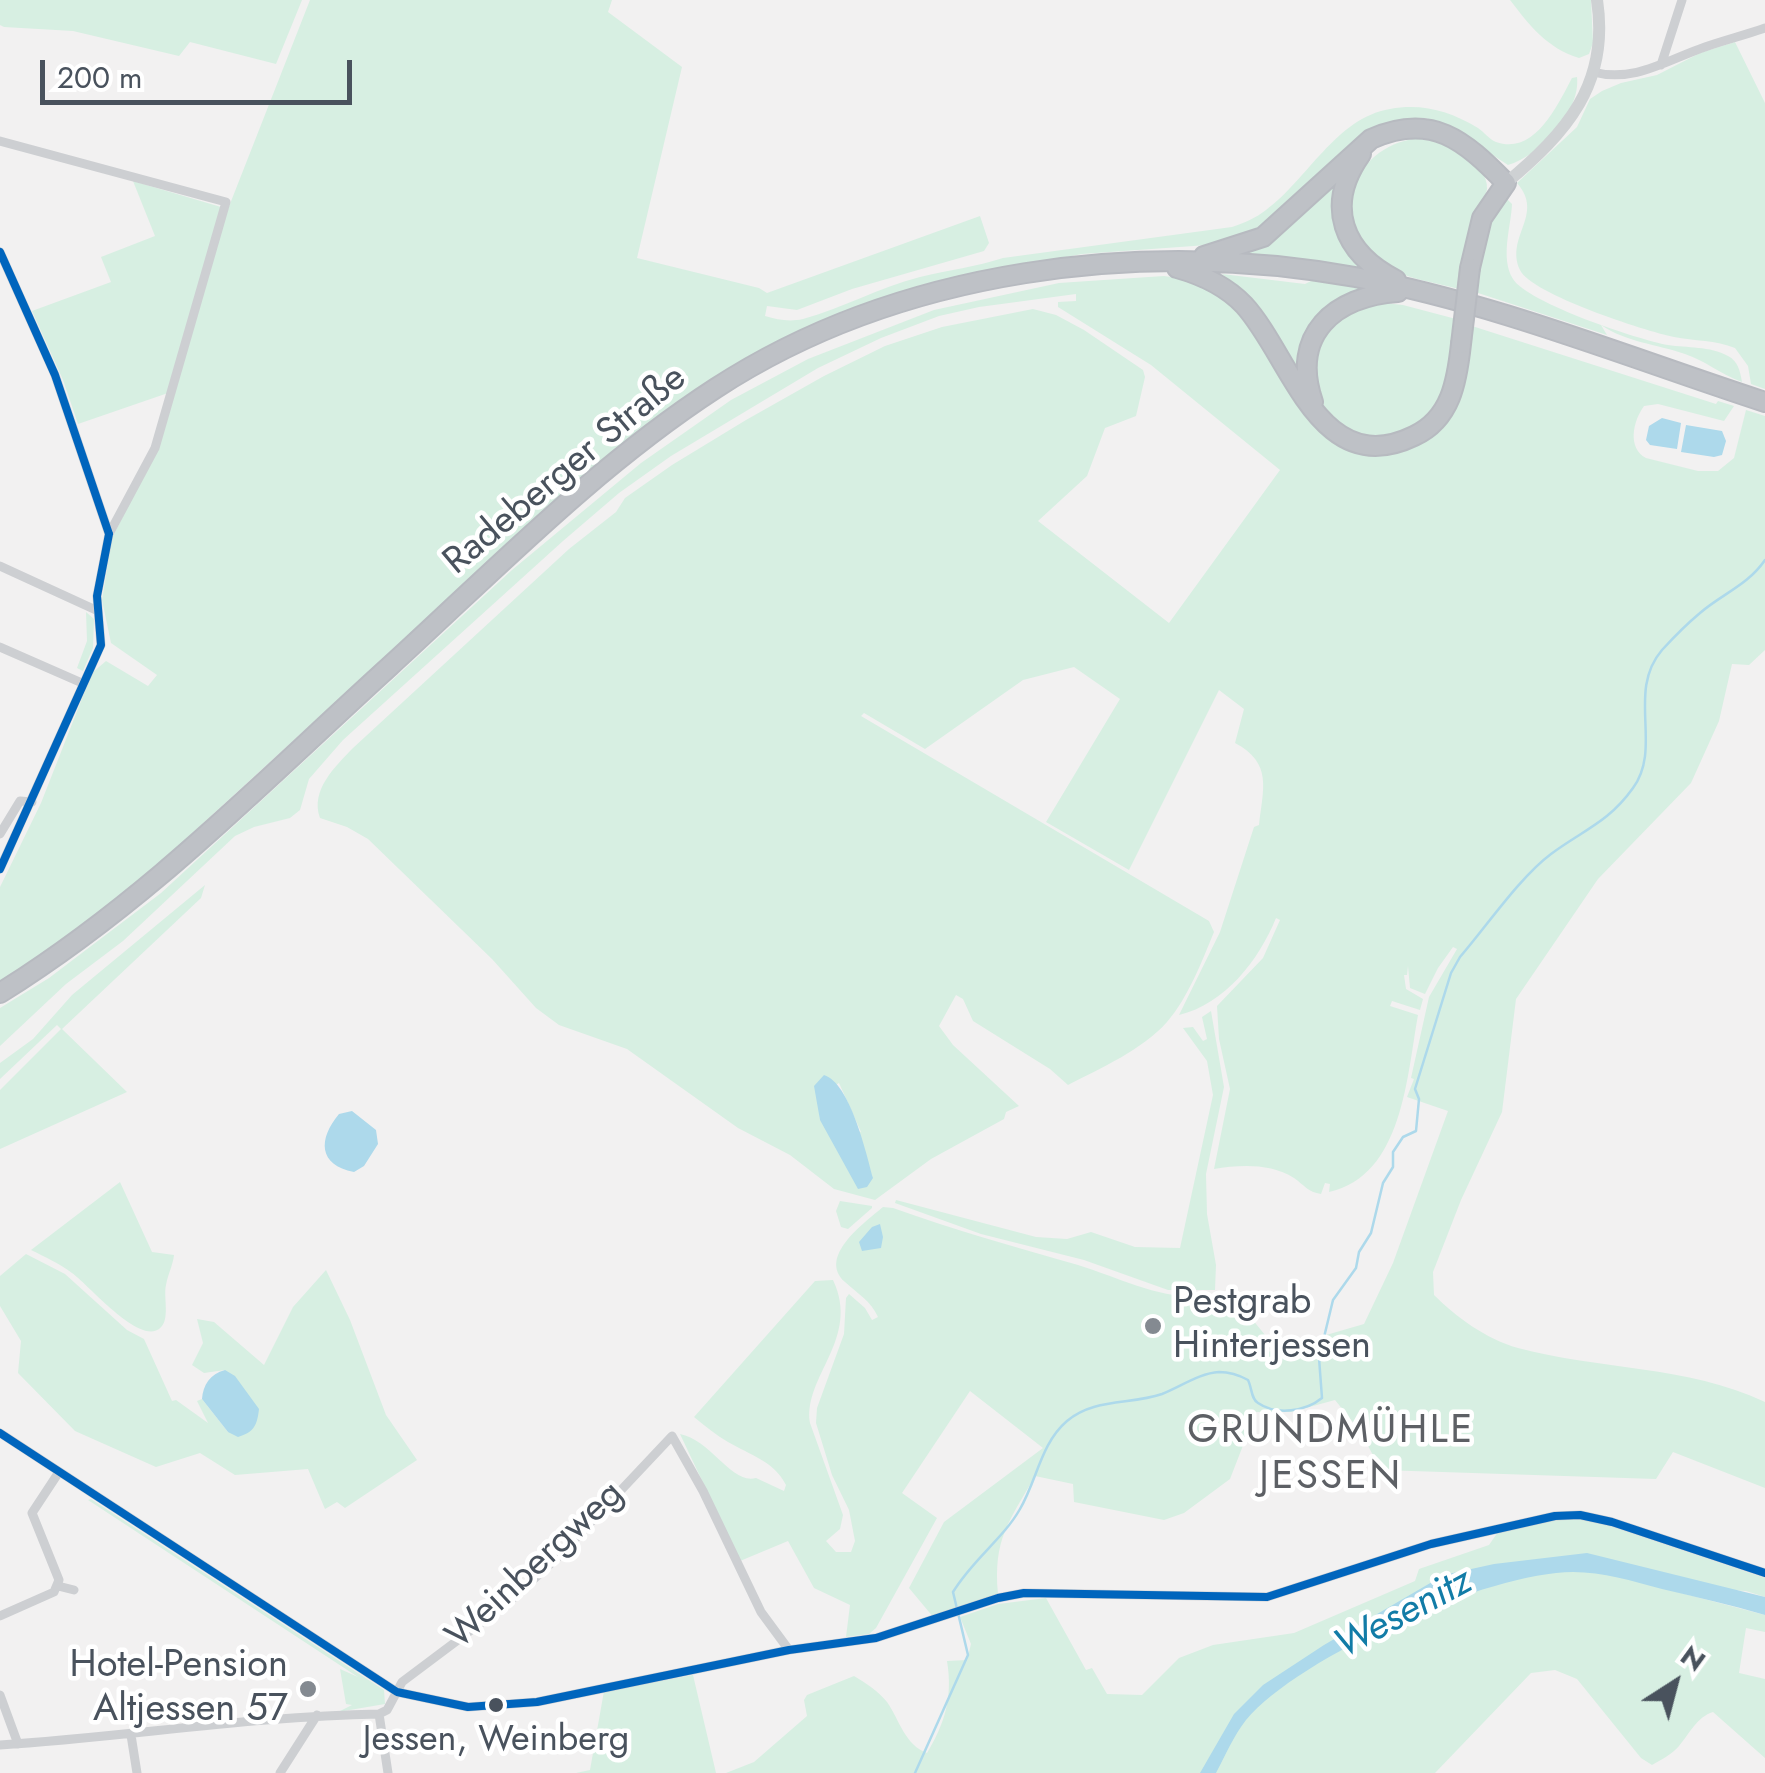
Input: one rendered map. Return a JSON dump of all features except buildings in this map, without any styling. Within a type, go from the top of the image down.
[{"type":"highway","points":[[1152,262],[1194,273],[1232,294],[1255,318],[1296,388],[1322,420],[1361,444],[1389,445],[1414,436],[1433,423],[1448,404],[1456,380],[1470,268],[1482,218],[1506,183],[1463,144],[1442,132],[1406,128],[1380,135],[1361,146],[1263,236],[1231,250],[1179,262]]},
{"type":"highway","points":[[1380,135],[1365,149],[1349,174],[1343,190],[1343,220],[1351,242],[1368,263],[1419,292]]},
{"type":"highway","points":[[1179,262],[1318,271],[1419,292],[1765,402]]},
{"type":"highway","name":"Radeberger Straße","points":[[0,993],[88,936],[150,886],[576,496],[637,445],[717,388],[803,342],[893,306],[946,290],[1039,271],[1179,262]]},
{"type":"highway","points":[[1322,420],[1305,370],[1318,328],[1338,308],[1353,300],[1393,292],[1419,292]]},
{"type":"street","points":[[1506,183],[1541,154],[1569,123],[1592,72],[1599,40],[1597,0]]},
{"type":"street","points":[[1661,66],[1682,0]]},
{"type":"street","points":[[1592,72],[1626,75],[1765,28]]},
{"type":"street","points":[[0,141],[226,202],[155,448],[109,534],[97,596],[101,645],[0,869]]},
{"type":"street","points":[[0,252],[56,376],[109,534]]},
{"type":"street","points":[[0,566],[98,611]]},
{"type":"street","points":[[0,646],[82,682]]},
{"type":"street","points":[[0,834],[20,801],[32,802]]},
{"type":"street","points":[[0,1433],[397,1692],[468,1707],[537,1702],[789,1650],[876,1638],[1024,1593],[1266,1597],[1431,1544],[1554,1516],[1580,1515],[1612,1522],[1765,1573]]},
{"type":"street","name":"Weinbergweg","points":[[379,1714],[387,1710],[402,1682],[510,1601],[559,1556],[672,1436],[761,1612],[789,1650]]},
{"type":"street","points":[[0,1616],[54,1592],[58,1586],[32,1513],[59,1472]]},
{"type":"street","points":[[58,1586],[74,1590]]},
{"type":"street","points":[[1,1698],[18,1744]]},
{"type":"street","points":[[0,1745],[317,1715],[379,1714],[388,1773]]},
{"type":"street","points":[[280,1773],[317,1715]]},
{"type":"street","points":[[131,1735],[137,1773]]},
{"type":"green space","points":[[0,0],[302,0],[276,64],[190,42],[179,56],[73,31],[4,27],[0,25]]},
{"type":"green space","points":[[310,0],[612,0],[608,12],[682,67],[637,258],[767,293],[980,216],[989,243],[984,251],[852,289],[797,310],[767,306],[765,316],[784,320],[818,314],[920,277],[1003,258],[1232,227],[1266,210],[1354,124],[1390,109],[1435,110],[1467,122],[1494,141],[1522,142],[1543,125],[1572,78],[1577,77],[1572,104],[1556,130],[1533,152],[1508,165],[1445,124],[1425,118],[1403,119],[1370,130],[1267,227],[1235,243],[1082,254],[921,285],[796,333],[757,353],[712,379],[568,489],[140,881],[79,929],[0,982],[0,887],[41,803],[92,673],[106,661],[148,686],[157,675],[111,643],[102,600],[112,538],[157,449],[228,209]]},
{"type":"green space","points":[[1510,0],[1591,0],[1593,43],[1589,54],[1579,58],[1548,42]]},
{"type":"green space","points":[[1735,42],[1765,103],[1765,389],[1751,384],[1748,366],[1735,348],[1660,333],[1590,310],[1529,280],[1520,270],[1517,258],[1527,205],[1517,183],[1577,127],[1590,99],[1621,83],[1657,75],[1700,53]]},
{"type":"green space","points":[[1422,138],[1463,155],[1486,179],[1486,193],[1468,235],[1459,289],[1386,267],[1362,243],[1353,223],[1351,203],[1355,184],[1365,167],[1399,143]]},
{"type":"green space","points":[[1342,170],[1336,190],[1368,271],[1239,255]]},
{"type":"green space","points":[[133,181],[221,207],[168,393],[78,424],[32,311],[111,282],[101,257],[155,236]]},
{"type":"green space","points":[[1506,198],[1512,204],[1507,262],[1513,279],[1523,289],[1561,309],[1634,336],[1721,353],[1736,364],[1742,382],[1693,357],[1631,339],[1601,325],[1607,335],[1475,292],[1487,222]]},
{"type":"green space","points":[[1222,274],[1305,284],[1315,279],[1373,288],[1336,300],[1325,309],[1312,333],[1302,384],[1244,294]]},
{"type":"green space","points":[[1164,276],[1193,280],[1239,308],[1343,444],[1437,427],[1472,326],[1716,404],[1718,401],[1734,406],[1724,421],[1658,404],[1644,406],[1637,419],[1634,441],[1646,458],[1698,471],[1718,471],[1734,458],[1746,410],[1765,416],[1765,650],[1749,665],[1732,664],[1719,721],[1691,783],[1598,879],[1516,999],[1502,1112],[1433,1272],[1434,1295],[1472,1326],[1506,1344],[1549,1355],[1674,1374],[1765,1402],[1765,1488],[1673,1452],[1656,1479],[1381,1470],[1360,1431],[1335,1400],[1291,1412],[1256,1412],[1230,1479],[1184,1513],[1164,1520],[1074,1502],[1073,1484],[1035,1476],[1005,1532],[998,1559],[998,1594],[934,1618],[909,1588],[944,1522],[1043,1448],[970,1391],[902,1493],[937,1518],[876,1628],[869,1634],[846,1637],[850,1605],[814,1588],[788,1541],[740,1561],[680,1434],[702,1444],[738,1475],[756,1478],[784,1491],[786,1485],[768,1464],[694,1417],[815,1281],[833,1280],[840,1301],[840,1321],[810,1406],[810,1423],[843,1515],[840,1529],[826,1541],[836,1552],[851,1552],[855,1541],[849,1510],[832,1475],[816,1423],[817,1408],[844,1334],[846,1298],[849,1294],[872,1320],[878,1317],[868,1302],[845,1282],[836,1262],[846,1241],[883,1207],[1147,1289],[1182,1296],[1219,1295],[1252,1319],[1274,1346],[1253,1352],[1254,1356],[1364,1324],[1393,1263],[1448,1111],[1407,1097],[1429,997],[1457,949],[1453,947],[1438,968],[1425,994],[1410,988],[1408,966],[1404,975],[1406,989],[1423,999],[1420,1010],[1392,1001],[1390,1006],[1418,1015],[1397,1120],[1373,1166],[1354,1182],[1329,1192],[1330,1184],[1325,1183],[1321,1194],[1275,1170],[1244,1166],[1214,1169],[1230,1089],[1219,1039],[1217,1006],[1263,958],[1280,920],[1276,918],[1250,964],[1225,991],[1179,1015],[1220,932],[1254,827],[1259,825],[1263,778],[1255,759],[1235,743],[1244,709],[1219,690],[1129,870],[1046,822],[1120,699],[1074,667],[1023,680],[925,749],[864,713],[861,716],[1209,921],[1214,932],[1188,991],[1167,1022],[1133,1050],[1068,1085],[1050,1069],[973,1021],[963,999],[956,995],[939,1026],[953,1045],[1019,1106],[1006,1112],[1004,1119],[931,1159],[875,1200],[834,1189],[790,1155],[738,1128],[627,1049],[559,1025],[536,1008],[492,959],[368,839],[320,818],[318,798],[326,780],[353,748],[569,549],[616,512],[625,498],[672,465],[824,376],[885,346],[942,327],[1033,309],[1056,315],[1084,330],[1143,370],[1145,377],[1136,416],[1105,428],[1087,476],[1038,521],[1169,623],[1280,470],[1151,365],[1058,307],[1058,302],[1076,301],[1076,294],[939,316],[881,338],[818,368],[671,456],[619,493],[563,541],[343,740],[309,779],[300,810],[290,818],[235,836],[123,941],[66,984],[0,1046],[0,1008],[49,978],[161,893],[512,570],[641,463],[731,400],[808,359],[934,310],[1059,283]],"holes":[[[839,1083],[861,1132],[820,1120],[818,1095]]]},
{"type":"green space","points":[[1384,303],[1456,319],[1452,355],[1445,388],[1429,414],[1397,433],[1365,436],[1341,426],[1324,407],[1316,382],[1317,355],[1328,330],[1350,312]]},
{"type":"green space","points":[[86,612],[94,619],[93,648],[83,671],[77,668],[87,641]]},
{"type":"green space","points":[[205,885],[201,898],[62,1029],[127,1092],[0,1149],[0,1090],[61,1029],[57,1025],[0,1079],[0,1063],[33,1039],[72,995]]},
{"type":"green space","points":[[1211,1011],[1224,1087],[1206,1174],[1215,1290],[1168,1290],[1084,1260],[981,1234],[895,1203],[896,1200],[1036,1237],[1067,1239],[1091,1232],[1135,1247],[1180,1248],[1213,1095],[1207,1061],[1183,1028],[1193,1027],[1203,1041],[1207,1039],[1202,1017]]},
{"type":"green space","points":[[120,1182],[152,1252],[174,1255],[166,1285],[165,1320],[159,1329],[150,1331],[127,1321],[72,1273],[31,1250]]},
{"type":"green space","points":[[840,1201],[872,1208],[848,1229],[841,1227],[836,1211]]},
{"type":"green space","points":[[26,1254],[65,1274],[127,1330],[144,1339],[172,1401],[208,1423],[197,1401],[202,1399],[228,1432],[225,1370],[204,1373],[192,1365],[203,1343],[197,1319],[214,1322],[264,1365],[293,1307],[326,1270],[350,1320],[386,1415],[417,1460],[345,1508],[337,1502],[325,1509],[308,1469],[235,1475],[200,1453],[156,1467],[75,1431],[18,1373],[21,1341],[0,1306],[0,1276]]},
{"type":"green space","points":[[88,1500],[384,1690],[385,1704],[338,1712],[352,1705],[346,1704],[340,1669],[358,1677]]},
{"type":"green space","points":[[1579,1519],[1765,1578],[1765,1597],[1746,1591],[1655,1586],[1765,1615],[1765,1632],[1746,1628],[1739,1673],[1765,1679],[1765,1758],[1713,1712],[1698,1722],[1673,1752],[1652,1765],[1641,1758],[1577,1679],[1555,1670],[1531,1673],[1435,1773],[726,1773],[754,1762],[807,1716],[807,1695],[854,1676],[883,1698],[908,1738],[927,1753],[946,1709],[947,1661],[967,1660],[971,1644],[960,1617],[998,1604],[1046,1598],[1086,1670],[1092,1668],[1107,1694],[1142,1695],[1179,1658],[1213,1645],[1294,1633],[1415,1581],[1419,1569],[1489,1545],[1498,1532]]},
{"type":"green space","points":[[693,1675],[716,1773],[576,1773],[590,1770],[604,1691]]},
{"type":"water","points":[[1662,418],[1681,423],[1677,449],[1650,445],[1646,440],[1649,426]]},
{"type":"water","points":[[1686,425],[1722,431],[1726,441],[1722,455],[1681,452]]},
{"type":"water","points":[[824,1075],[842,1091],[856,1120],[873,1178],[867,1187],[858,1189],[820,1120],[814,1086]]},
{"type":"water","points":[[352,1111],[376,1130],[378,1144],[364,1166],[354,1172],[334,1164],[325,1150],[332,1123],[339,1114]]},
{"type":"water","points":[[880,1224],[881,1248],[862,1251],[859,1242]]},
{"type":"water","points":[[225,1370],[235,1376],[259,1409],[254,1428],[238,1437],[228,1432],[202,1399],[208,1381]]},
{"type":"water","name":"Wesenitz","points":[[1587,1553],[1765,1597],[1765,1615],[1595,1574],[1537,1576],[1494,1586],[1398,1622],[1308,1670],[1272,1695],[1246,1720],[1216,1773],[1200,1773],[1234,1714],[1263,1685],[1444,1575],[1494,1564]]},
{"type":"waterway","points":[[915,1773],[968,1655],[953,1592],[1013,1520],[1051,1440],[1067,1421],[1100,1405],[1162,1394],[1219,1372],[1248,1380],[1256,1401],[1274,1410],[1300,1409],[1322,1398],[1319,1358],[1333,1300],[1356,1268],[1359,1252],[1371,1233],[1383,1183],[1393,1167],[1393,1152],[1403,1137],[1416,1131],[1419,1099],[1415,1089],[1451,973],[1527,876],[1624,800],[1641,772],[1645,755],[1646,684],[1652,666],[1686,626],[1751,576],[1765,560]]},
{"type":"transit line","points":[[0,252],[55,375],[109,534]]},
{"type":"transit line","points":[[0,869],[101,645],[97,596],[109,534]]},
{"type":"transit line","points":[[0,1433],[397,1692],[468,1707],[537,1702],[789,1650],[876,1638],[1024,1593],[1267,1597],[1431,1544],[1555,1516],[1580,1515],[1612,1522],[1765,1573]]},
{"type":"place","name":"Pestgrab Hinterjessen","points":[[1153,1326]]},
{"type":"place","name":"Hotel-Pension Altjessen 57","points":[[308,1689]]},
{"type":"place","name":"Jessen, Weinberg","points":[[496,1705]]},
{"type":"district","name":"GRUNDMÜHLE JESSEN","points":[[1331,1455]]}]
